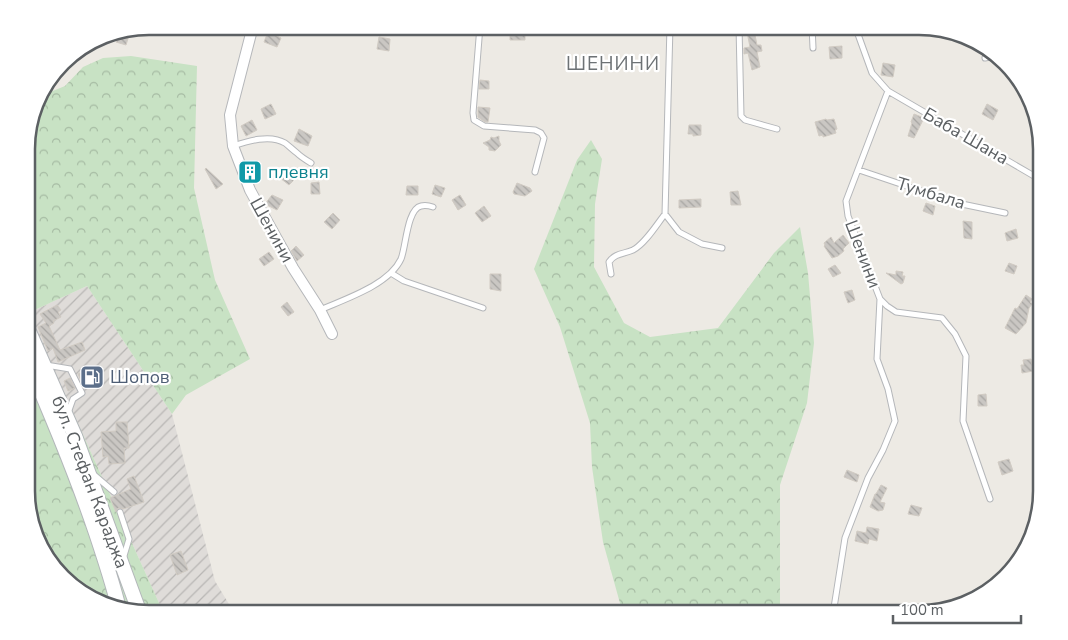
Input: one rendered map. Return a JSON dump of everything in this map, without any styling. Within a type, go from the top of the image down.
[{"type":"main road","name":"бул. Стефан Караджа","points":[[35,345],[67,416],[137,604]]},
{"type":"main road","name":"бул. Стефан Караджа","points":[[35,378],[85,501],[117,600]]},
{"type":"street","name":"Шенини","points":[[251,35],[230,116],[233,146],[250,190],[332,334]]},
{"type":"lane","points":[[479,35],[472,113],[474,120],[484,126],[535,130],[541,134],[544,138],[535,172]]},
{"type":"lane","points":[[612,274],[609,262],[612,258],[615,255],[634,249],[650,234],[665,214],[670,35]]},
{"type":"lane","points":[[739,35],[741,116],[745,120],[777,129]]},
{"type":"lane","points":[[812,35],[813,48]]},
{"type":"lane","points":[[857,35],[872,74],[888,91]]},
{"type":"lane","name":"Шенини","points":[[888,91],[846,201],[846,208],[880,298],[896,312],[942,318],[955,334],[966,356],[963,421],[990,499]]},
{"type":"lane","name":"Баба Шана","points":[[888,91],[1033,175]]},
{"type":"lane","points":[[233,146],[244,142],[276,139],[284,142],[311,163]]},
{"type":"lane","name":"Тумбала","points":[[859,170],[957,203],[1005,213]]},
{"type":"lane","points":[[320,310],[377,285],[391,273],[401,259],[412,215],[421,206],[433,206]]},
{"type":"lane","points":[[665,214],[679,232],[702,244],[722,248]]},
{"type":"lane","points":[[391,273],[404,281],[483,308]]},
{"type":"lane","points":[[834,605],[845,538],[868,478],[883,450],[895,421],[888,390],[877,359],[880,298]]},
{"type":"lane","points":[[44,365],[70,369],[82,393],[74,399],[67,416]]},
{"type":"lane","points":[[88,470],[114,492]]},
{"type":"lane","points":[[120,512],[129,539],[122,564]]},
{"type":"shaded area","points":[[87,286],[172,414],[215,581],[230,605],[160,605],[35,328],[35,310]]},
{"type":"green space","points":[[131,56],[197,66],[194,188],[215,280],[250,359],[186,395],[172,414],[87,286],[35,310],[35,149],[39,119],[50,92],[65,86],[83,67],[103,58]]},
{"type":"green space","points":[[591,140],[602,159],[595,204],[594,267],[624,323],[650,337],[718,328],[774,253],[800,227],[808,273],[814,343],[807,403],[780,485],[780,605],[620,605],[603,542],[592,467],[590,423],[560,327],[534,269],[577,160]]},
{"type":"green space","points":[[35,328],[160,605],[134,604],[119,601],[92,590],[63,566],[54,554],[41,528],[37,513],[35,491]]},
{"type":"building","points":[[267,35],[274,35],[281,38],[277,47],[264,42]]},
{"type":"building","points":[[510,35],[525,35],[525,40],[510,40]]},
{"type":"building","points":[[748,35],[755,35],[757,45],[761,45],[762,51],[757,52],[760,67],[752,70],[748,53],[744,54],[744,48],[750,47]]},
{"type":"building","points":[[128,37],[126,45],[116,42],[117,40]]},
{"type":"building","points":[[379,37],[390,39],[389,51],[377,49]]},
{"type":"building","points":[[842,46],[842,58],[830,59],[829,47]]},
{"type":"building","points":[[883,63],[895,65],[893,77],[881,75]]},
{"type":"building","points":[[480,80],[489,81],[489,89],[479,89]]},
{"type":"building","points":[[271,104],[276,114],[265,119],[261,109]]},
{"type":"building","points":[[987,104],[998,110],[993,120],[982,114]]},
{"type":"building","points":[[478,107],[490,108],[488,122],[478,117]]},
{"type":"building","points":[[914,114],[924,118],[914,138],[908,136]]},
{"type":"building","points":[[834,119],[837,129],[835,130],[836,133],[823,137],[823,135],[819,136],[815,122]]},
{"type":"building","points":[[252,120],[257,130],[246,136],[241,126]]},
{"type":"building","points":[[689,125],[701,125],[701,135],[693,136],[693,134],[688,134]]},
{"type":"building","points":[[299,129],[312,136],[308,146],[294,141]]},
{"type":"building","points":[[499,136],[501,145],[495,151],[489,150],[489,147],[483,143],[490,140],[491,137]]},
{"type":"building","points":[[206,168],[223,184],[216,189]]},
{"type":"building","points":[[287,168],[298,176],[289,185],[280,178]]},
{"type":"building","points":[[319,182],[320,194],[311,194],[311,183]]},
{"type":"building","points":[[517,183],[530,188],[532,191],[525,196],[514,194]]},
{"type":"building","points":[[435,185],[445,188],[441,197],[432,194]]},
{"type":"building","points":[[407,186],[418,186],[418,195],[406,195]]},
{"type":"building","points":[[738,191],[741,205],[731,205],[730,192]]},
{"type":"building","points":[[272,195],[283,200],[277,210],[265,204]]},
{"type":"building","points":[[460,195],[466,205],[458,210],[452,200]]},
{"type":"building","points":[[701,199],[701,207],[679,208],[679,200]]},
{"type":"building","points":[[926,203],[935,206],[933,215],[923,211]]},
{"type":"building","points":[[484,206],[491,216],[482,222],[475,213]]},
{"type":"building","points":[[333,213],[340,220],[332,229],[324,222]]},
{"type":"building","points":[[963,221],[972,222],[972,239],[964,238]]},
{"type":"building","points":[[1016,229],[1018,238],[1007,241],[1005,233]]},
{"type":"building","points":[[843,235],[849,243],[843,249],[844,251],[832,258],[824,243],[831,237],[834,243]]},
{"type":"building","points":[[296,246],[304,255],[297,261],[291,251]]},
{"type":"building","points":[[269,252],[274,259],[264,266],[259,259]]},
{"type":"building","points":[[1009,263],[1017,266],[1014,274],[1005,271]]},
{"type":"building","points":[[835,265],[841,273],[833,277],[828,269]]},
{"type":"building","points":[[896,271],[903,272],[902,276],[905,276],[901,284],[886,273],[896,275]]},
{"type":"building","points":[[490,274],[501,274],[501,291],[490,289]]},
{"type":"building","points":[[852,290],[855,300],[848,303],[844,292]]},
{"type":"building","points":[[1026,295],[1032,299],[1030,302],[1032,304],[1029,308],[1026,323],[1016,334],[1005,328],[1015,308],[1017,309]]},
{"type":"building","points":[[287,302],[294,312],[288,316],[281,307]]},
{"type":"building","points":[[57,305],[61,310],[58,312],[61,317],[53,321],[54,323],[49,326],[60,350],[82,342],[85,350],[58,362],[53,348],[48,351],[38,327],[46,323],[40,314]]},
{"type":"building","points":[[1031,359],[1033,371],[1022,373],[1021,365],[1024,365],[1023,360]]},
{"type":"building","points":[[84,371],[89,382],[83,385],[78,374]]},
{"type":"building","points":[[70,378],[75,388],[68,391],[64,381]]},
{"type":"building","points":[[986,394],[987,406],[978,406],[978,395]]},
{"type":"building","points":[[116,422],[127,422],[129,448],[124,448],[125,463],[109,464],[108,456],[103,457],[101,432],[116,431]]},
{"type":"building","points":[[1009,459],[1013,471],[1002,475],[998,462]]},
{"type":"building","points":[[847,470],[859,475],[857,482],[844,477]]},
{"type":"building","points":[[134,476],[144,502],[123,509],[118,508],[116,512],[110,498],[131,489],[127,479]]},
{"type":"building","points":[[881,485],[887,488],[880,502],[885,503],[883,510],[878,511],[870,507]]},
{"type":"building","points":[[911,505],[922,508],[919,516],[908,514]]},
{"type":"building","points":[[867,527],[879,529],[877,541],[869,539],[868,544],[855,541],[857,531],[866,533]]},
{"type":"building","points":[[181,551],[188,570],[177,575],[170,555]]},
{"type":"place","name":"плевня","points":[[250,172]]},
{"type":"place","name":"Шопов","points":[[92,377]]},
{"type":"district","name":"ШЕНИНИ","points":[[613,63]]}]
